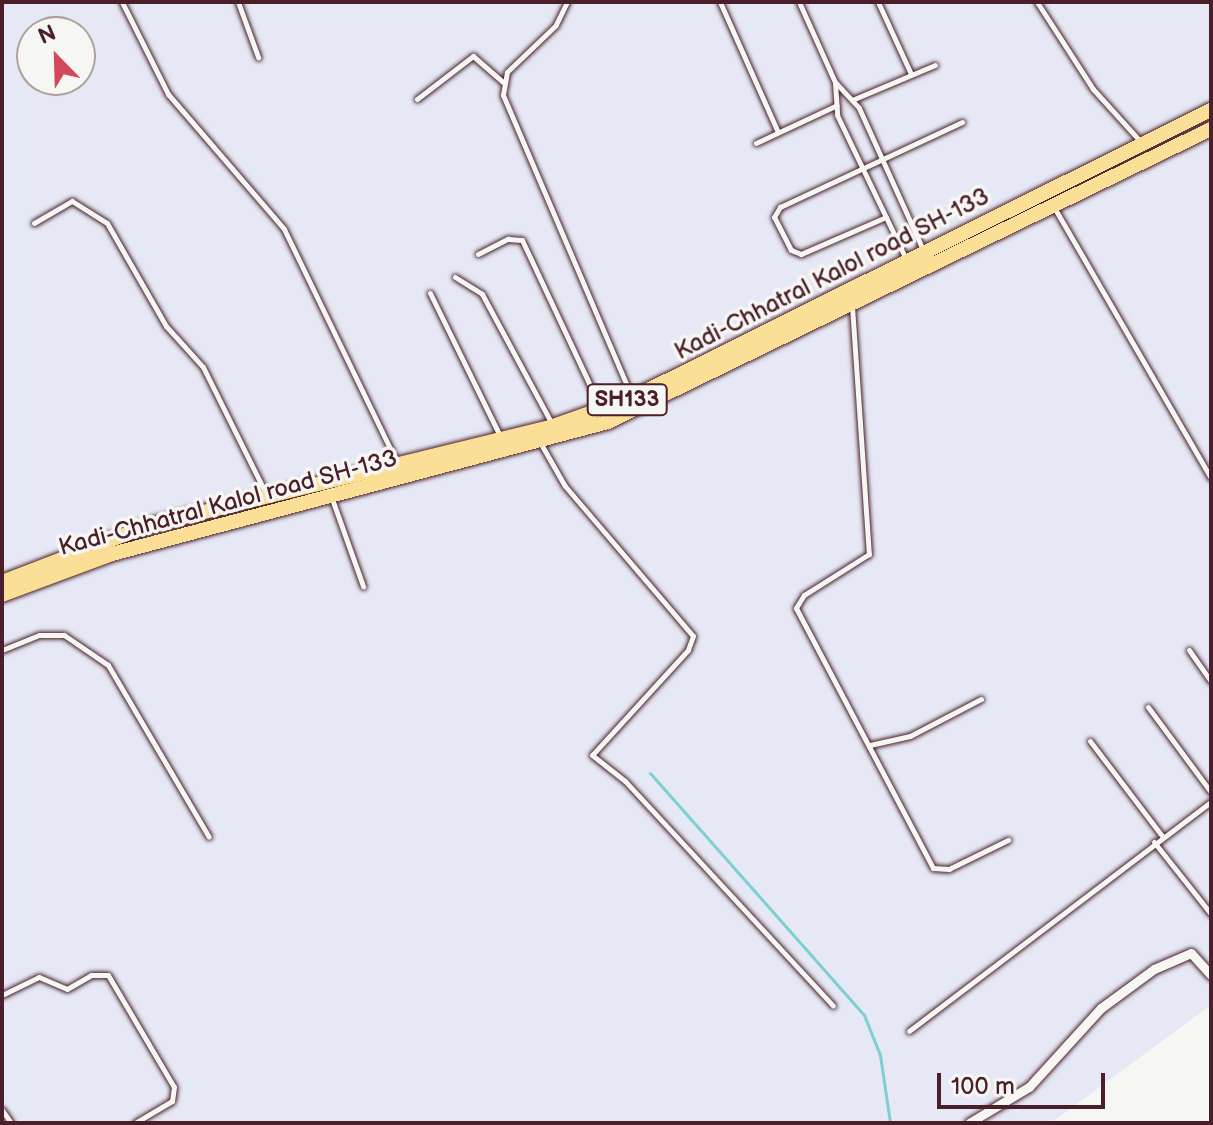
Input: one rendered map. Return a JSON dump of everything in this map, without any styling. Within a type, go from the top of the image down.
[{"type":"main road","name":"Kadi-Chhatral Kalol road SH-133","points":[[2,595],[112,554],[540,443],[602,409],[632,398],[923,250],[1211,110]]},
{"type":"main road","name":"Kadi-Chhatral Kalol road SH-133","points":[[2,582],[87,545],[502,439],[556,432],[637,410],[1211,129]]},
{"type":"street","points":[[969,1123],[1029,1087],[1101,1008],[1154,969],[1191,953],[1211,975]]},
{"type":"lane","points":[[122,2],[168,94],[284,229],[373,400],[398,465]]},
{"type":"lane","points":[[238,2],[258,57]]},
{"type":"lane","points":[[504,83],[556,25],[567,2]]},
{"type":"lane","points":[[720,2],[778,132]]},
{"type":"lane","points":[[799,2],[835,82],[852,100],[923,250]]},
{"type":"lane","points":[[878,2],[911,74]]},
{"type":"lane","points":[[1037,2],[1093,89],[1143,145]]},
{"type":"lane","points":[[417,99],[473,56],[504,83],[507,110],[632,398]]},
{"type":"lane","points":[[852,100],[935,65]]},
{"type":"lane","points":[[835,82],[837,105],[906,259]]},
{"type":"lane","points":[[756,143],[837,105]]},
{"type":"lane","points":[[886,217],[801,254],[791,250],[774,217],[862,166],[962,122]]},
{"type":"lane","points":[[34,223],[72,201],[107,223],[166,326],[203,367],[268,497]]},
{"type":"lane","points":[[1053,205],[1211,478]]},
{"type":"lane","points":[[478,254],[508,239],[522,240],[602,409]]},
{"type":"lane","points":[[455,277],[482,294],[556,432]]},
{"type":"lane","points":[[430,293],[502,439]]},
{"type":"lane","points":[[852,305],[869,554],[804,595],[796,608],[933,868],[949,869],[1008,840]]},
{"type":"lane","points":[[540,443],[565,486],[693,636],[688,650],[592,755],[625,781],[833,1006]]},
{"type":"lane","points":[[331,495],[363,586]]},
{"type":"lane","points":[[2,650],[39,635],[64,635],[108,665],[209,837]]},
{"type":"lane","points":[[1189,650],[1211,681]]},
{"type":"lane","points":[[870,745],[910,736],[981,699]]},
{"type":"lane","points":[[1148,707],[1211,792]]},
{"type":"lane","points":[[1090,741],[1162,836]]},
{"type":"lane","points":[[909,1031],[1154,842],[1211,802]]},
{"type":"lane","points":[[1154,842],[1211,914]]},
{"type":"lane","points":[[2,995],[39,977],[67,989],[91,975],[108,975],[174,1087],[172,1101],[135,1123]]},
{"type":"lane","points":[[2,1110],[11,1123]]},
{"type":"shaded area","points":[[2,2],[1211,2],[1211,1005],[1051,1123],[2,1123]]},
{"type":"waterway","points":[[650,773],[864,1015],[880,1055],[890,1123]]}]
